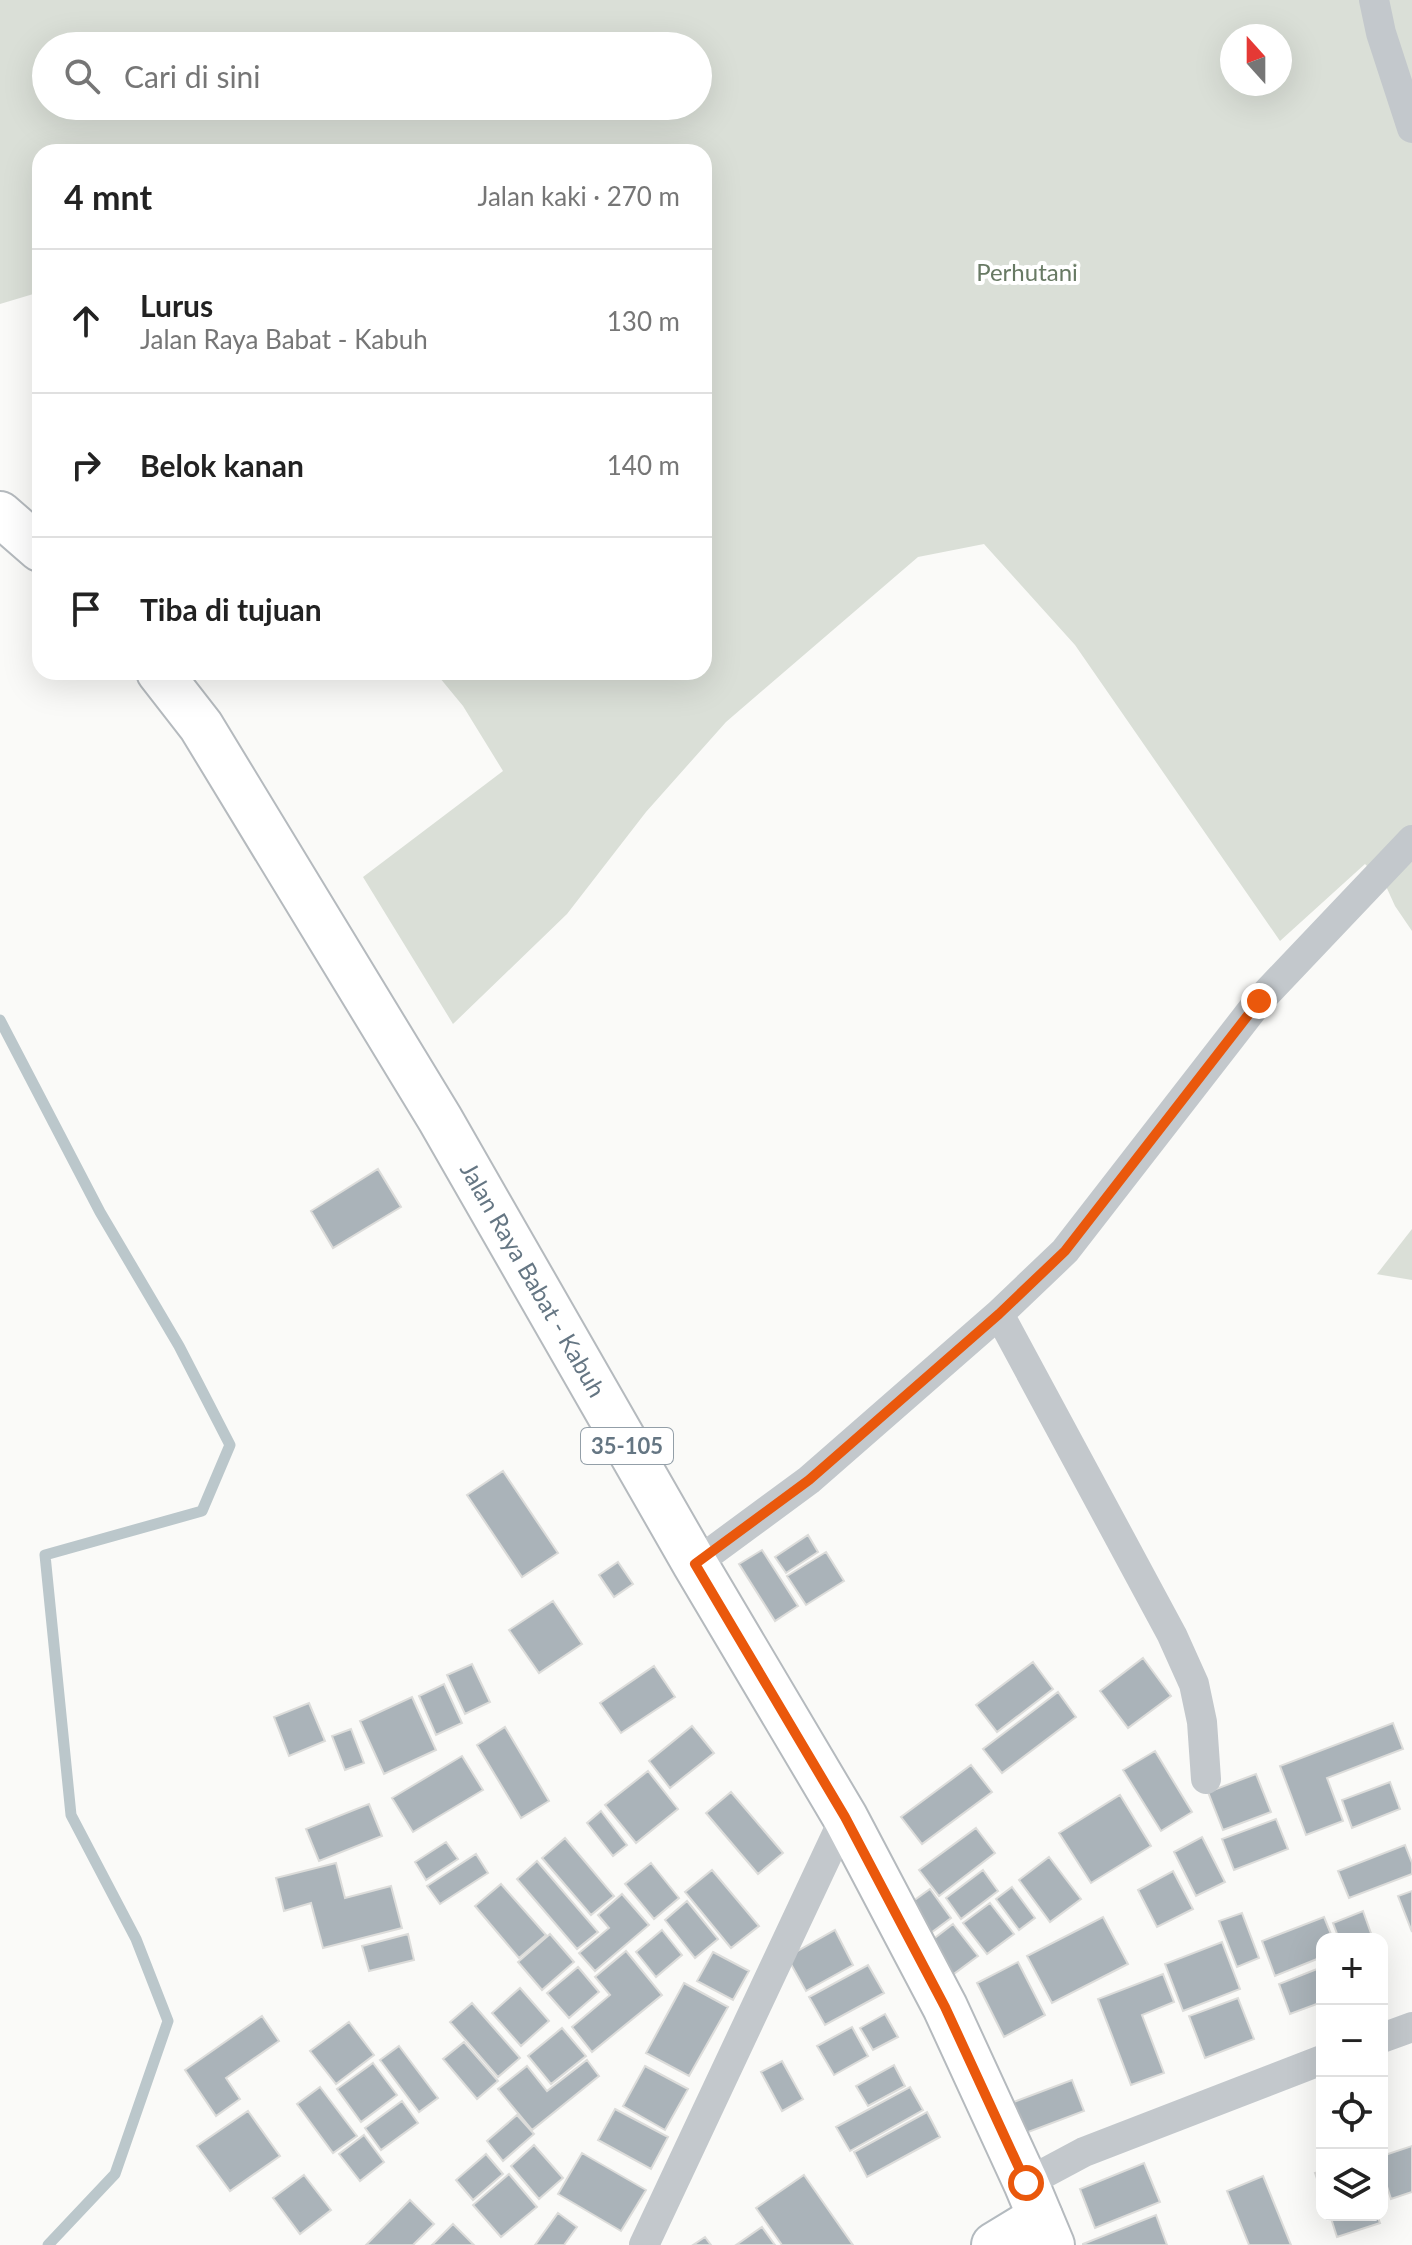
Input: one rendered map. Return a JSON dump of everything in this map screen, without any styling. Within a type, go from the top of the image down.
[{"type":"main road","points":[[0,514],[32,542]]},
{"type":"main road","name":"Jalan Raya Babat - Kabuh","points":[[165,680],[201,726],[440,1119],[695,1564],[845,1817],[945,2007],[1039,2215]]},
{"type":"main road","points":[[994,2245],[1039,2215]]},
{"type":"street","points":[[1374,0],[1381,33],[1412,128]]},
{"type":"street","points":[[695,1564],[809,1480],[999,1314],[1065,1251],[1259,1001],[1412,840]]},
{"type":"street","points":[[999,1314],[1172,1635],[1194,1684],[1202,1722],[1206,1779]]},
{"type":"street","points":[[644,2245],[845,1817]]},
{"type":"street","points":[[1388,2036],[1412,2027]]},
{"type":"street","points":[[1039,2215],[1084,2152],[1316,2062]]},
{"type":"green space","name":"Perhutani","points":[[0,0],[1412,0],[1412,931],[1385,884],[1365,864],[1280,941],[1075,645],[984,544],[918,557],[726,722],[646,812],[567,914],[453,1024],[363,877],[503,771],[463,706],[442,680],[712,680],[712,144],[32,144],[32,294],[0,304]]},
{"type":"green space","points":[[1412,1229],[1412,1280],[1376,1274],[1377,1274]]},
{"type":"building","points":[[378,1169],[401,1207],[333,1248],[311,1211]]},
{"type":"building","points":[[503,1471],[558,1553],[522,1577],[467,1495]]},
{"type":"building","points":[[808,1535],[818,1552],[786,1573],[775,1557]]},
{"type":"building","points":[[762,1550],[798,1606],[775,1621],[739,1564]]},
{"type":"building","points":[[826,1552],[844,1581],[806,1605],[787,1576]]},
{"type":"building","points":[[618,1562],[633,1584],[614,1597],[599,1575]]},
{"type":"building","points":[[553,1601],[582,1644],[539,1673],[509,1630]]},
{"type":"building","points":[[1143,1658],[1171,1696],[1128,1728],[1100,1691]]},
{"type":"building","points":[[1033,1662],[1053,1689],[997,1732],[976,1705]]},
{"type":"building","points":[[472,1664],[490,1702],[465,1714],[447,1675]]},
{"type":"building","points":[[654,1666],[675,1697],[621,1733],[600,1703]]},
{"type":"building","points":[[444,1684],[462,1723],[436,1735],[419,1696]]},
{"type":"building","points":[[1058,1692],[1076,1717],[1002,1773],[983,1749]]},
{"type":"building","points":[[412,1697],[436,1750],[384,1774],[360,1721]]},
{"type":"building","points":[[309,1703],[325,1741],[289,1756],[274,1717]]},
{"type":"building","points":[[1393,1723],[1403,1749],[1327,1778],[1343,1821],[1306,1835],[1280,1766]]},
{"type":"building","points":[[692,1726],[714,1753],[670,1788],[649,1761]]},
{"type":"building","points":[[505,1727],[549,1801],[521,1818],[477,1745]]},
{"type":"building","points":[[351,1729],[364,1763],[345,1770],[332,1736]]},
{"type":"building","points":[[1155,1751],[1192,1812],[1161,1831],[1123,1770]]},
{"type":"building","points":[[462,1756],[483,1790],[413,1832],[392,1798]]},
{"type":"building","points":[[971,1765],[992,1792],[922,1844],[901,1817]]},
{"type":"building","points":[[648,1771],[678,1809],[636,1843],[605,1805]]},
{"type":"building","points":[[1256,1774],[1271,1812],[1223,1830],[1208,1792]]},
{"type":"building","points":[[1390,1782],[1400,1809],[1352,1828],[1342,1800]]},
{"type":"building","points":[[731,1792],[783,1853],[758,1874],[706,1813]]},
{"type":"building","points":[[1120,1795],[1151,1846],[1091,1883],[1059,1833]]},
{"type":"building","points":[[369,1804],[382,1836],[319,1861],[306,1829]]},
{"type":"building","points":[[601,1811],[627,1845],[613,1856],[587,1823]]},
{"type":"building","points":[[1276,1819],[1288,1849],[1234,1870],[1222,1839]]},
{"type":"building","points":[[976,1828],[995,1853],[939,1896],[919,1870]]},
{"type":"building","points":[[1202,1837],[1225,1882],[1196,1896],[1174,1852]]},
{"type":"building","points":[[565,1838],[614,1896],[591,1915],[542,1858]]},
{"type":"building","points":[[446,1842],[458,1859],[426,1880],[415,1862]]},
{"type":"building","points":[[1405,1845],[1412,1863],[1412,1874],[1349,1898],[1338,1871]]},
{"type":"building","points":[[476,1854],[488,1873],[440,1904],[427,1886]]},
{"type":"building","points":[[1049,1857],[1081,1899],[1050,1922],[1019,1880]]},
{"type":"building","points":[[537,1861],[598,1932],[577,1949],[517,1879]]},
{"type":"building","points":[[336,1863],[345,1898],[391,1886],[402,1928],[323,1948],[311,1903],[284,1911],[276,1878]]},
{"type":"building","points":[[651,1863],[679,1898],[654,1919],[625,1884]]},
{"type":"building","points":[[712,1870],[759,1926],[731,1948],[685,1892]]},
{"type":"building","points":[[983,1870],[998,1891],[961,1919],[946,1898]]},
{"type":"building","points":[[1173,1871],[1193,1909],[1157,1927],[1138,1890]]},
{"type":"building","points":[[501,1884],[546,1935],[519,1958],[475,1906]]},
{"type":"building","points":[[1012,1887],[1035,1918],[1019,1930],[996,1899]]},
{"type":"building","points":[[930,1889],[951,1918],[920,1941],[898,1912]]},
{"type":"building","points":[[1412,1891],[1412,1932],[1398,1896]]},
{"type":"building","points":[[622,1894],[649,1925],[595,1971],[579,1953],[609,1928],[598,1915]]},
{"type":"building","points":[[687,1901],[718,1939],[695,1958],[665,1920]]},
{"type":"building","points":[[990,1903],[1014,1934],[987,1954],[963,1923]]},
{"type":"building","points":[[1363,1911],[1371,1933],[1337,1933],[1333,1923]]},
{"type":"building","points":[[1242,1913],[1259,1958],[1237,1967],[1219,1921]]},
{"type":"building","points":[[1103,1917],[1128,1964],[1052,2003],[1027,1956]]},
{"type":"building","points":[[1324,1917],[1331,1933],[1316,1933],[1316,1959],[1275,1976],[1262,1941]]},
{"type":"building","points":[[953,1924],[978,1956],[951,1976],[927,1944]]},
{"type":"building","points":[[662,1930],[682,1955],[656,1977],[636,1952]]},
{"type":"building","points":[[835,1930],[853,1965],[806,1991],[787,1957]]},
{"type":"building","points":[[408,1934],[414,1960],[369,1971],[362,1946]]},
{"type":"building","points":[[550,1934],[574,1962],[542,1990],[518,1962]]},
{"type":"building","points":[[1222,1942],[1240,1989],[1183,2011],[1165,1964]]},
{"type":"building","points":[[626,1951],[662,1995],[592,2052],[572,2027],[610,1995],[595,1977]]},
{"type":"building","points":[[713,1952],[749,1971],[733,2000],[697,1981]]},
{"type":"building","points":[[1018,1962],[1045,2015],[1004,2037],[977,1983]]},
{"type":"building","points":[[868,1965],[884,1993],[825,2025],[809,1997]]},
{"type":"building","points":[[578,1967],[599,1992],[569,2018],[547,1993]]},
{"type":"building","points":[[1316,1969],[1316,2004],[1290,2014],[1279,1984]]},
{"type":"building","points":[[1163,1974],[1174,2002],[1142,2015],[1164,2073],[1131,2085],[1098,1999]]},
{"type":"building","points":[[684,1983],[728,2007],[689,2076],[646,2053]]},
{"type":"building","points":[[520,1988],[549,2021],[521,2046],[492,2013]]},
{"type":"building","points":[[1238,1998],[1254,2039],[1205,2058],[1189,2016]]},
{"type":"building","points":[[472,2003],[520,2058],[498,2077],[450,2022]]},
{"type":"building","points":[[885,2014],[898,2037],[873,2050],[860,2028]]},
{"type":"building","points":[[262,2016],[279,2041],[226,2078],[240,2099],[216,2116],[185,2070]]},
{"type":"building","points":[[349,2022],[374,2055],[336,2084],[310,2051]]},
{"type":"building","points":[[852,2027],[868,2056],[834,2075],[817,2046]]},
{"type":"building","points":[[562,2028],[586,2056],[551,2084],[528,2056]]},
{"type":"building","points":[[464,2042],[498,2081],[477,2099],[443,2059]]},
{"type":"building","points":[[399,2046],[438,2098],[419,2112],[380,2060]]},
{"type":"building","points":[[587,2060],[599,2076],[532,2130],[498,2089],[527,2066],[547,2091]]},
{"type":"building","points":[[782,2061],[803,2099],[782,2111],[761,2072]]},
{"type":"building","points":[[373,2063],[397,2095],[361,2122],[337,2089]]},
{"type":"building","points":[[894,2065],[905,2086],[868,2106],[856,2086]]},
{"type":"building","points":[[645,2066],[688,2089],[665,2130],[623,2106]]},
{"type":"building","points":[[1072,2080],[1084,2111],[1023,2134],[1011,2103]]},
{"type":"building","points":[[320,2087],[357,2136],[333,2153],[297,2104]]},
{"type":"building","points":[[910,2087],[923,2110],[850,2151],[836,2127]]},
{"type":"building","points":[[402,2101],[418,2123],[381,2150],[365,2128]]},
{"type":"building","points":[[615,2109],[668,2137],[651,2169],[598,2140]]},
{"type":"building","points":[[248,2111],[280,2156],[230,2191],[197,2146]]},
{"type":"building","points":[[927,2112],[940,2137],[867,2177],[854,2152]]},
{"type":"building","points":[[517,2115],[534,2134],[503,2161],[487,2141]]},
{"type":"building","points":[[364,2135],[384,2162],[360,2181],[339,2154]]},
{"type":"building","points":[[534,2145],[563,2178],[539,2199],[511,2166]]},
{"type":"building","points":[[1412,2146],[1412,2192],[1391,2199],[1388,2190],[1388,2154]]},
{"type":"building","points":[[582,2153],[646,2190],[621,2231],[558,2194]]},
{"type":"building","points":[[486,2154],[503,2174],[473,2200],[456,2180]]},
{"type":"building","points":[[1144,2163],[1160,2202],[1095,2228],[1080,2189]]},
{"type":"building","points":[[509,2174],[537,2207],[501,2237],[473,2205]]},
{"type":"building","points":[[304,2175],[331,2210],[300,2234],[273,2198]]},
{"type":"building","points":[[804,2175],[853,2245],[782,2245],[756,2208]]},
{"type":"building","points":[[1263,2176],[1291,2245],[1249,2245],[1227,2191]]},
{"type":"building","points":[[410,2200],[434,2224],[413,2245],[366,2245]]},
{"type":"building","points":[[558,2213],[577,2227],[564,2245],[535,2245]]},
{"type":"building","points":[[1156,2215],[1167,2245],[1083,2245],[1083,2244]]},
{"type":"building","points":[[1332,2221],[1380,2223],[1337,2237]]},
{"type":"building","points":[[453,2224],[474,2245],[432,2245]]},
{"type":"building","points":[[762,2227],[775,2245],[736,2245]]},
{"type":"building","points":[[705,2237],[711,2245],[693,2245]]},
{"type":"waterway","points":[[0,1020],[100,1212],[179,1346],[230,1445],[202,1511],[45,1555],[71,1815],[136,1939],[168,2021],[115,2174],[48,2245]]},
{"type":"route","points":[[1026,2183],[945,2007],[845,1817],[695,1564],[809,1480],[999,1314],[1065,1251],[1259,1001]]}]
